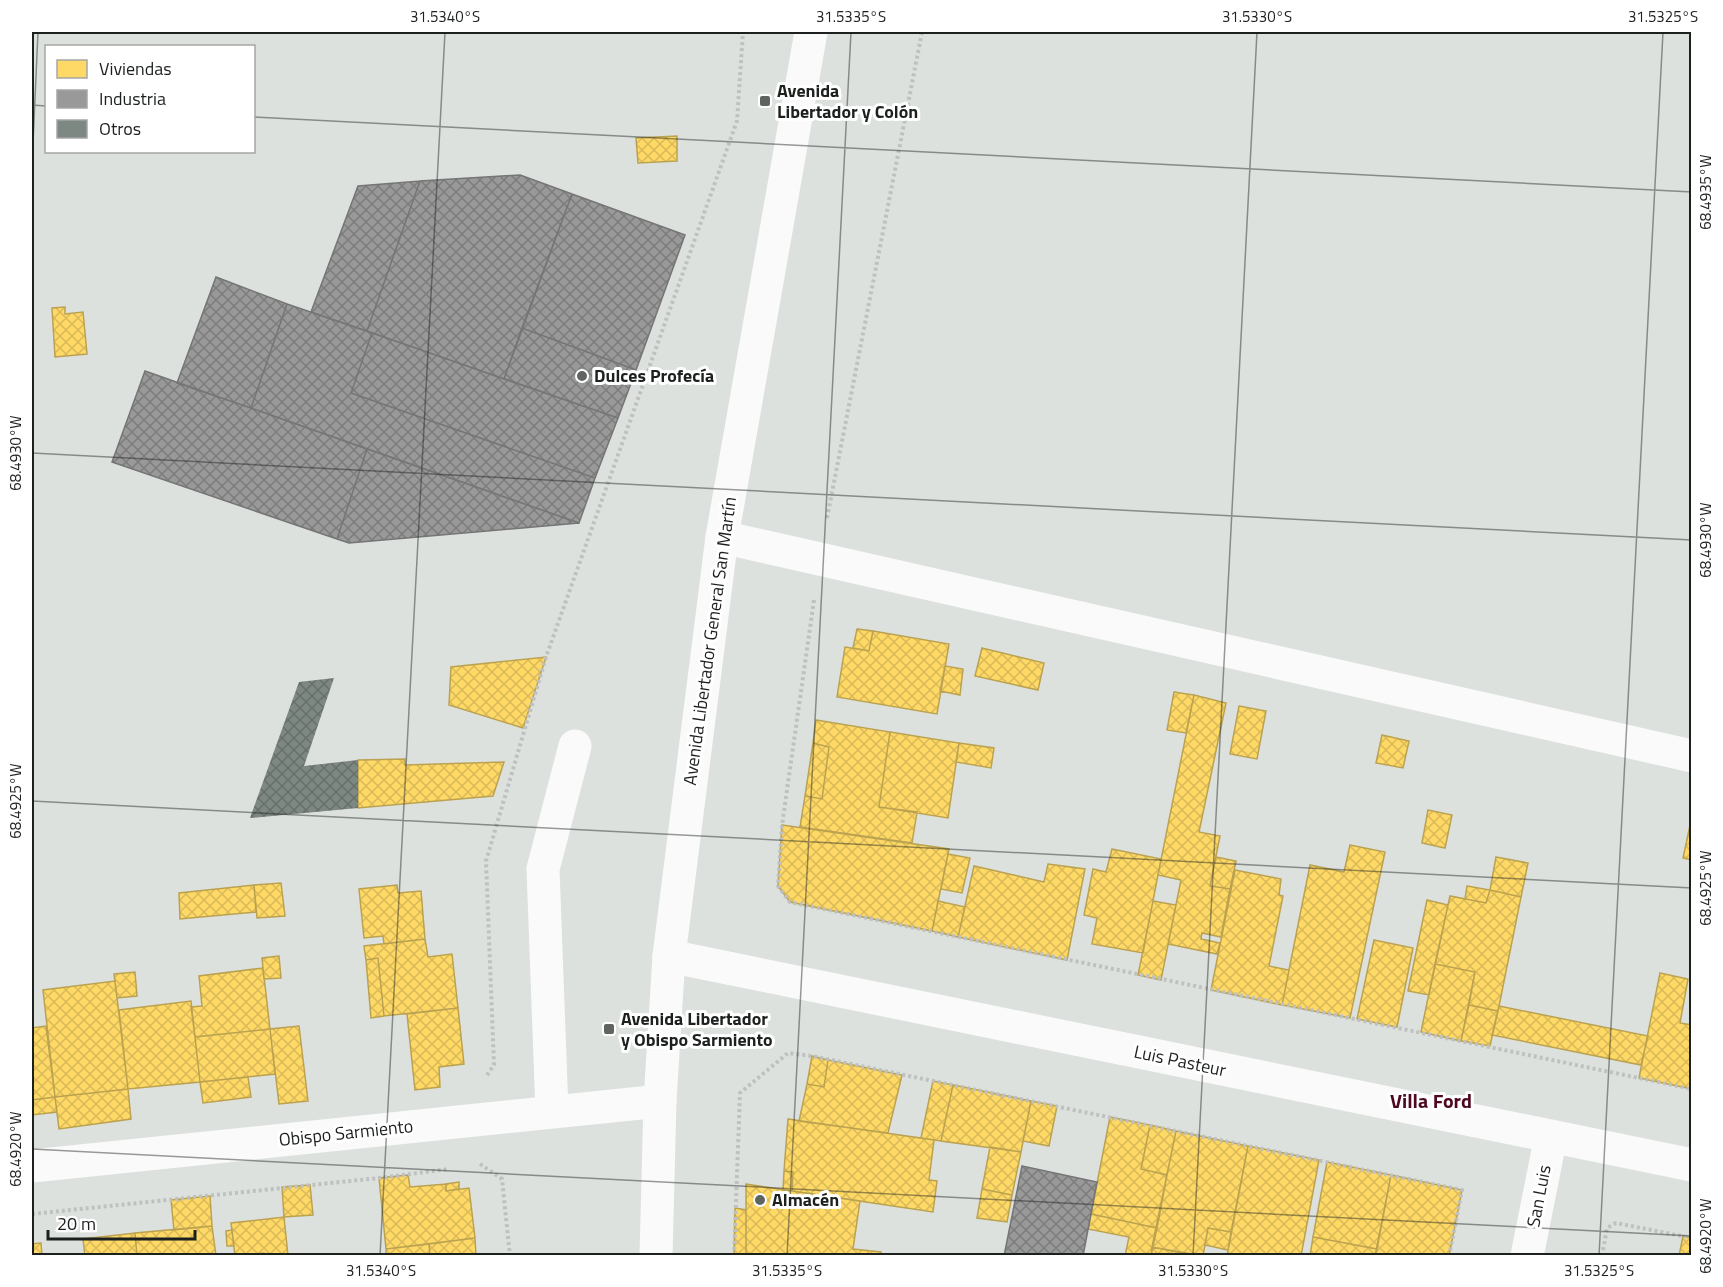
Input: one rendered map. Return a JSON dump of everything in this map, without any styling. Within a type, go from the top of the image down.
[{"type":"street","name":"Avenida Libertador General San Martín","points":[[656,1256],[660,1101],[669,956],[722,537],[812,32]]},
{"type":"street","points":[[722,537],[1692,756]]},
{"type":"street","points":[[552,1112],[543,869],[575,746]]},
{"type":"street","name":"Luis Pasteur","points":[[669,956],[1692,1165]]},
{"type":"street","name":"Obispo Sarmiento","points":[[32,1166],[660,1101]]},
{"type":"street","name":"San Luis","points":[[1527,1256],[1551,1136]]},
{"type":"path","points":[[481,1082],[494,1065],[486,861],[543,666],[737,121],[743,32]]},
{"type":"path","points":[[922,32],[820,559],[782,825],[778,886],[790,902],[1692,1089]]},
{"type":"path","points":[[734,1256],[740,1093],[788,1053],[812,1056],[1462,1190],[1449,1256]]},
{"type":"path","points":[[471,1166],[482,1164],[502,1179],[510,1256]]},
{"type":"path","points":[[32,1214],[389,1177],[450,1168]]},
{"type":"path","points":[[1602,1256],[1607,1228],[1616,1223],[1692,1238]]},
{"type":"building: Viviendas","points":[[677,136],[677,161],[638,163],[636,138]]},
{"type":"building: Viviendas","points":[[65,307],[65,314],[83,312],[87,354],[55,357],[52,308]]},
{"type":"building: Viviendas","points":[[857,629],[873,631],[869,651],[853,648]]},
{"type":"building: Viviendas","points":[[873,631],[949,644],[937,714],[837,697],[845,647],[869,651]]},
{"type":"building: Viviendas","points":[[982,648],[1044,663],[1038,690],[975,676]]},
{"type":"building: Viviendas","points":[[546,657],[523,728],[449,705],[451,667]]},
{"type":"building: Viviendas","points":[[945,666],[963,669],[960,695],[940,691]]},
{"type":"building: Viviendas","points":[[1174,692],[1194,695],[1186,733],[1167,730]]},
{"type":"building: Viviendas","points":[[1194,695],[1226,703],[1199,832],[1220,836],[1210,886],[1230,889],[1221,937],[1202,933],[1201,939],[1220,943],[1217,954],[1168,944],[1181,880],[1158,875]]},
{"type":"building: Viviendas","points":[[1239,706],[1266,711],[1257,759],[1230,754]]},
{"type":"building: Viviendas","points":[[816,720],[890,732],[879,807],[917,812],[912,843],[800,827],[805,796],[822,799],[829,747],[813,743]]},
{"type":"building: Viviendas","points":[[890,732],[959,743],[948,818],[879,807]]},
{"type":"building: Viviendas","points":[[1382,735],[1409,741],[1403,768],[1376,763]]},
{"type":"building: Viviendas","points":[[813,743],[829,747],[822,799],[805,796]]},
{"type":"building: Viviendas","points":[[959,743],[994,748],[991,768],[956,762]]},
{"type":"building: Viviendas","points":[[405,759],[405,765],[504,762],[493,796],[358,808],[358,760]]},
{"type":"building: Viviendas","points":[[1428,810],[1452,815],[1445,848],[1422,843]]},
{"type":"building: Viviendas","points":[[1692,816],[1692,860],[1683,858]]},
{"type":"building: Viviendas","points":[[782,825],[949,849],[932,931],[790,902],[778,886]]},
{"type":"building: Viviendas","points":[[1350,845],[1385,852],[1350,1018],[1282,1005],[1310,865],[1344,872]]},
{"type":"building: Viviendas","points":[[1112,849],[1161,859],[1143,953],[1092,944],[1097,918],[1084,915],[1093,869],[1106,872]]},
{"type":"building: Viviendas","points":[[948,854],[970,858],[962,893],[941,889]]},
{"type":"building: Viviendas","points":[[1216,857],[1236,861],[1230,889],[1210,886]]},
{"type":"building: Viviendas","points":[[1496,857],[1528,863],[1521,897],[1490,890]]},
{"type":"building: Viviendas","points":[[1048,864],[1085,869],[1067,960],[958,937],[974,866],[1044,882]]},
{"type":"building: Viviendas","points":[[1235,870],[1281,879],[1279,895],[1283,896],[1269,966],[1289,970],[1282,1005],[1211,990]]},
{"type":"building: Viviendas","points":[[281,883],[285,916],[257,918],[254,885]]},
{"type":"building: Viviendas","points":[[254,885],[256,912],[180,919],[179,893]]},
{"type":"building: Viviendas","points":[[397,885],[398,893],[421,891],[425,939],[384,944],[383,936],[364,938],[359,889]]},
{"type":"building: Viviendas","points":[[1467,886],[1490,890],[1486,903],[1465,899]]},
{"type":"building: Viviendas","points":[[1490,890],[1521,897],[1498,1011],[1469,1005],[1475,972],[1435,964],[1450,896],[1486,903]]},
{"type":"building: Viviendas","points":[[1427,900],[1448,905],[1429,995],[1408,991]]},
{"type":"building: Viviendas","points":[[938,901],[965,907],[958,937],[932,931]]},
{"type":"building: Viviendas","points":[[1153,901],[1176,905],[1161,980],[1138,975]]},
{"type":"building: Viviendas","points":[[425,939],[428,957],[452,954],[458,1008],[384,1016],[378,958],[366,960],[364,946]]},
{"type":"building: Viviendas","points":[[1374,940],[1413,948],[1397,1027],[1357,1019]]},
{"type":"building: Viviendas","points":[[279,956],[281,978],[264,979],[262,958]]},
{"type":"building: Viviendas","points":[[378,958],[384,1016],[371,1018],[366,960]]},
{"type":"building: Viviendas","points":[[1435,964],[1475,972],[1461,1041],[1421,1032]]},
{"type":"building: Viviendas","points":[[263,968],[270,1029],[195,1037],[191,1007],[202,1006],[199,976]]},
{"type":"building: Viviendas","points":[[135,972],[137,996],[117,998],[114,974]]},
{"type":"building: Viviendas","points":[[1660,973],[1688,979],[1680,1023],[1692,1025],[1692,1089],[1639,1078]]},
{"type":"building: Viviendas","points":[[115,981],[128,1089],[55,1097],[43,990]]},
{"type":"building: Viviendas","points":[[191,1001],[200,1082],[128,1089],[119,1010]]},
{"type":"building: Viviendas","points":[[1469,1005],[1498,1011],[1490,1046],[1461,1041]]},
{"type":"building: Viviendas","points":[[1499,1006],[1648,1036],[1641,1065],[1492,1035]]},
{"type":"building: Viviendas","points":[[458,1008],[464,1064],[439,1067],[440,1087],[415,1090],[407,1014]]},
{"type":"building: Viviendas","points":[[46,1026],[55,1097],[32,1100],[32,1028]]},
{"type":"building: Viviendas","points":[[299,1026],[308,1101],[279,1104],[270,1029]]},
{"type":"building: Viviendas","points":[[270,1029],[275,1074],[200,1082],[195,1037]]},
{"type":"building: Viviendas","points":[[812,1056],[828,1060],[824,1087],[807,1084]]},
{"type":"building: Viviendas","points":[[828,1060],[902,1075],[888,1133],[799,1121],[807,1084],[824,1087]]},
{"type":"building: Viviendas","points":[[248,1077],[251,1097],[203,1103],[200,1082]]},
{"type":"building: Viviendas","points":[[933,1081],[953,1085],[941,1141],[921,1138]]},
{"type":"building: Viviendas","points":[[953,1085],[1031,1101],[1021,1152],[941,1141]]},
{"type":"building: Viviendas","points":[[128,1089],[131,1119],[59,1129],[55,1097]]},
{"type":"building: Viviendas","points":[[55,1097],[57,1112],[32,1115],[32,1100]]},
{"type":"building: Viviendas","points":[[1031,1101],[1057,1106],[1049,1146],[1023,1141]]},
{"type":"building: Viviendas","points":[[1110,1117],[1150,1125],[1141,1169],[1167,1175],[1157,1228],[1091,1214]]},
{"type":"building: Viviendas","points":[[788,1119],[934,1140],[929,1180],[937,1181],[933,1212],[792,1191],[793,1172],[784,1171]]},
{"type":"building: Viviendas","points":[[1150,1125],[1176,1131],[1167,1175],[1141,1169]]},
{"type":"building: Viviendas","points":[[1176,1131],[1248,1146],[1231,1232],[1208,1228],[1203,1256],[1152,1247]]},
{"type":"building: Viviendas","points":[[1248,1146],[1319,1160],[1301,1256],[1227,1256]]},
{"type":"building: Viviendas","points":[[990,1147],[1021,1152],[1012,1195],[982,1189]]},
{"type":"building: Viviendas","points":[[1327,1162],[1391,1175],[1377,1249],[1313,1237]]},
{"type":"building: Viviendas","points":[[784,1171],[793,1172],[792,1191],[783,1190]]},
{"type":"building: Viviendas","points":[[408,1175],[410,1187],[446,1184],[446,1191],[469,1188],[475,1238],[386,1249],[379,1178]]},
{"type":"building: Viviendas","points":[[1391,1175],[1462,1190],[1449,1256],[1375,1256]]},
{"type":"building: Viviendas","points":[[459,1182],[459,1189],[446,1191],[446,1184]]},
{"type":"building: Viviendas","points":[[746,1184],[860,1201],[853,1249],[881,1252],[881,1256],[746,1256]]},
{"type":"building: Viviendas","points":[[310,1185],[313,1215],[284,1217],[282,1187]]},
{"type":"building: Viviendas","points":[[982,1189],[1012,1195],[1007,1222],[977,1218]]},
{"type":"building: Viviendas","points":[[210,1196],[212,1226],[174,1230],[171,1200]]},
{"type":"building: Viviendas","points":[[735,1208],[746,1210],[746,1256],[734,1256]]},
{"type":"building: Viviendas","points":[[1091,1214],[1157,1228],[1151,1256],[1125,1256],[1129,1237],[1088,1229]]},
{"type":"building: Viviendas","points":[[284,1217],[288,1256],[265,1256],[264,1253],[235,1256],[231,1223]]},
{"type":"building: Viviendas","points":[[212,1226],[216,1256],[137,1256],[135,1233]]},
{"type":"building: Viviendas","points":[[1208,1228],[1231,1232],[1228,1250],[1205,1245]]},
{"type":"building: Viviendas","points":[[232,1230],[234,1246],[227,1246],[226,1231]]},
{"type":"building: Viviendas","points":[[135,1233],[137,1256],[85,1256],[83,1239]]},
{"type":"building: Viviendas","points":[[1683,1236],[1692,1238],[1692,1256],[1679,1256]]},
{"type":"building: Viviendas","points":[[1313,1237],[1377,1249],[1375,1256],[1310,1256]]},
{"type":"building: Viviendas","points":[[475,1238],[476,1256],[430,1256],[429,1244]]},
{"type":"building: Viviendas","points":[[41,1243],[42,1256],[32,1256],[32,1244]]},
{"type":"building: Viviendas","points":[[429,1244],[430,1256],[386,1256],[386,1249]]},
{"type":"building: Viviendas","points":[[1152,1247],[1197,1256],[1151,1256]]},
{"type":"building: Industria","points":[[520,175],[572,194],[504,379],[367,331],[420,181]]},
{"type":"building: Industria","points":[[420,181],[367,331],[311,312],[358,186]]},
{"type":"building: Industria","points":[[572,194],[685,235],[636,370],[522,328]]},
{"type":"building: Industria","points":[[216,277],[287,304],[251,408],[177,383]]},
{"type":"building: Industria","points":[[287,304],[372,333],[351,393],[595,478],[579,523],[251,408]]},
{"type":"building: Industria","points":[[522,328],[636,370],[618,418],[504,379]]},
{"type":"building: Industria","points":[[372,333],[618,418],[595,478],[351,393]]},
{"type":"building: Industria","points":[[145,371],[367,449],[337,539],[112,462]]},
{"type":"building: Industria","points":[[367,449],[579,523],[349,543],[337,539]]},
{"type":"building: Industria","points":[[1022,1166],[1097,1182],[1083,1256],[1004,1256]]},
{"type":"building: Otros","points":[[334,678],[304,766],[358,760],[358,808],[250,818],[299,682]]},
{"type":"place","name":"Avenida Libertador y Colón","points":[[765,101]]},
{"type":"place","name":"Dulces Profecía","points":[[582,376]]},
{"type":"place","name":"Avenida Libertador y Obispo Sarmiento","points":[[609,1029]]},
{"type":"place","name":"Almacén","points":[[760,1200]]},
{"type":"district","name":"Villa Ford","points":[[1431,1101]]}]
